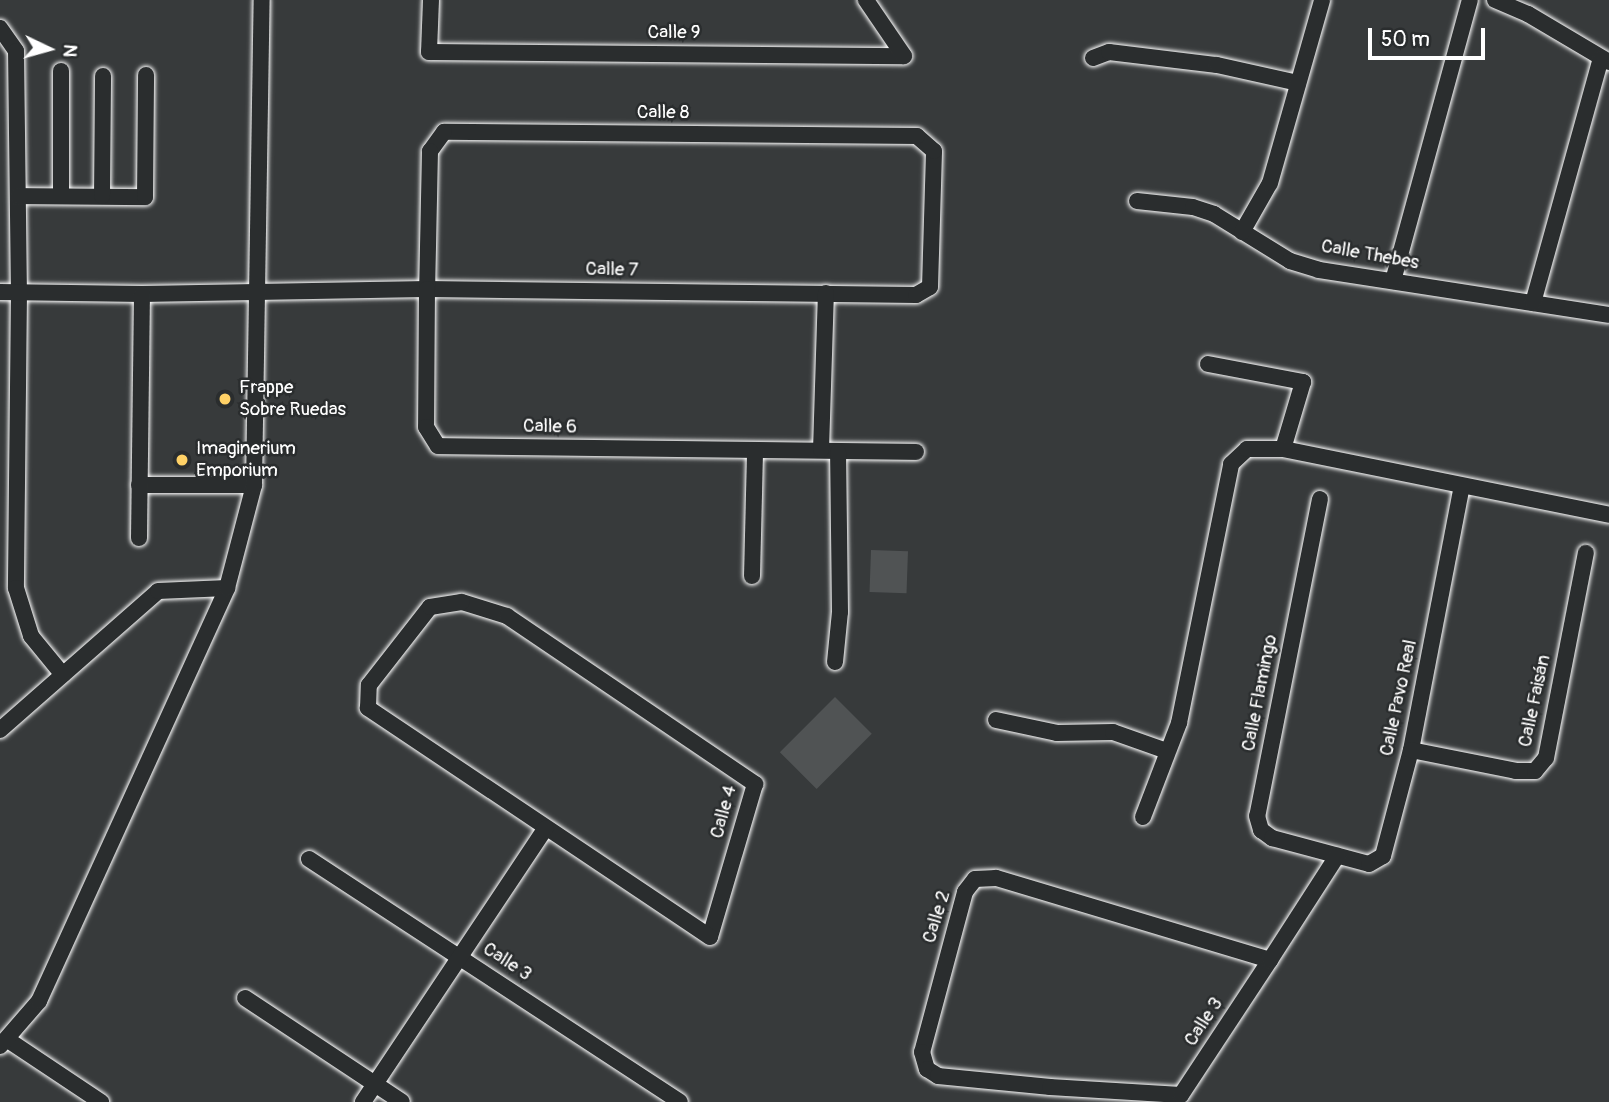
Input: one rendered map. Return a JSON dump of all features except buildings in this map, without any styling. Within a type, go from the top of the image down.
[{"type":"street","points":[[101,1102],[4,1043],[39,1001],[227,588],[254,485],[262,0]]},
{"type":"street","name":"Calle 9","points":[[431,0],[429,52],[904,56],[866,0]]},
{"type":"street","points":[[1242,232],[1270,183],[1322,0]]},
{"type":"street","points":[[1393,281],[1470,0]]},
{"type":"street","points":[[1495,0],[1528,14],[1605,60],[1533,303]]},
{"type":"street","points":[[0,29],[16,51],[19,292],[16,588],[31,636],[63,675]]},
{"type":"street","points":[[1093,58],[1110,52],[1217,65],[1298,83]]},
{"type":"street","points":[[61,71],[61,196]]},
{"type":"street","points":[[18,196],[145,197],[146,75]]},
{"type":"street","points":[[102,197],[103,76]]},
{"type":"street","name":"Calle 8","points":[[427,289],[430,151],[444,132],[917,136],[934,150],[931,255]]},
{"type":"street","name":"Calle Thebes","points":[[1137,201],[1193,207],[1214,214],[1290,261],[1319,270],[1609,315]]},
{"type":"street","name":"Calle 7","points":[[0,292],[142,294],[427,289],[916,295],[930,287],[931,255]]},
{"type":"street","name":"Calle 6","points":[[427,289],[426,427],[438,446],[916,452]]},
{"type":"street","points":[[825,293],[830,451],[840,612],[835,662]]},
{"type":"street","points":[[139,538],[142,294]]},
{"type":"street","points":[[1208,364],[1303,382],[1283,449]]},
{"type":"street","points":[[1143,817],[1179,723],[1231,464],[1247,449],[1283,449],[1609,515]]},
{"type":"street","points":[[752,576],[755,452]]},
{"type":"street","points":[[139,485],[254,485]]},
{"type":"street","name":"Calle Pavo Real","points":[[1330,854],[1368,864],[1383,856],[1411,750],[1462,486]]},
{"type":"street","name":"Calle Flamingo","points":[[1320,499],[1257,816],[1261,830],[1272,838],[1330,854]]},
{"type":"street","name":"Calle Faisán","points":[[1411,750],[1516,771],[1535,771],[1546,758],[1586,553]]},
{"type":"street","points":[[0,730],[158,591],[227,588]]},
{"type":"street","name":"Calle 4","points":[[462,602],[507,616],[755,784],[710,937],[545,828],[368,708],[369,685],[430,607],[462,602]]},
{"type":"street","points":[[996,720],[1057,733],[1113,732],[1167,751]]},
{"type":"street","points":[[363,1102],[545,828]]},
{"type":"street","name":"Calle 3","points":[[1047,1092],[1181,1095],[1270,960],[1330,854]]},
{"type":"street","name":"Calle 3","points":[[309,859],[680,1102]]},
{"type":"street","name":"Calle 2","points":[[1047,1092],[937,1076],[927,1069],[922,1052],[965,891],[975,879],[996,878],[1270,960]]},
{"type":"street","points":[[245,998],[402,1102]]},
{"type":"shaded area","points":[[871,550],[908,551],[907,593],[870,592]]},
{"type":"shaded area","points":[[835,697],[872,734],[817,789],[780,752]]},
{"type":"place","name":"Frappe Sobre Ruedas","points":[[225,399]]},
{"type":"place","name":"Imaginerium Emporium","points":[[182,460]]}]
